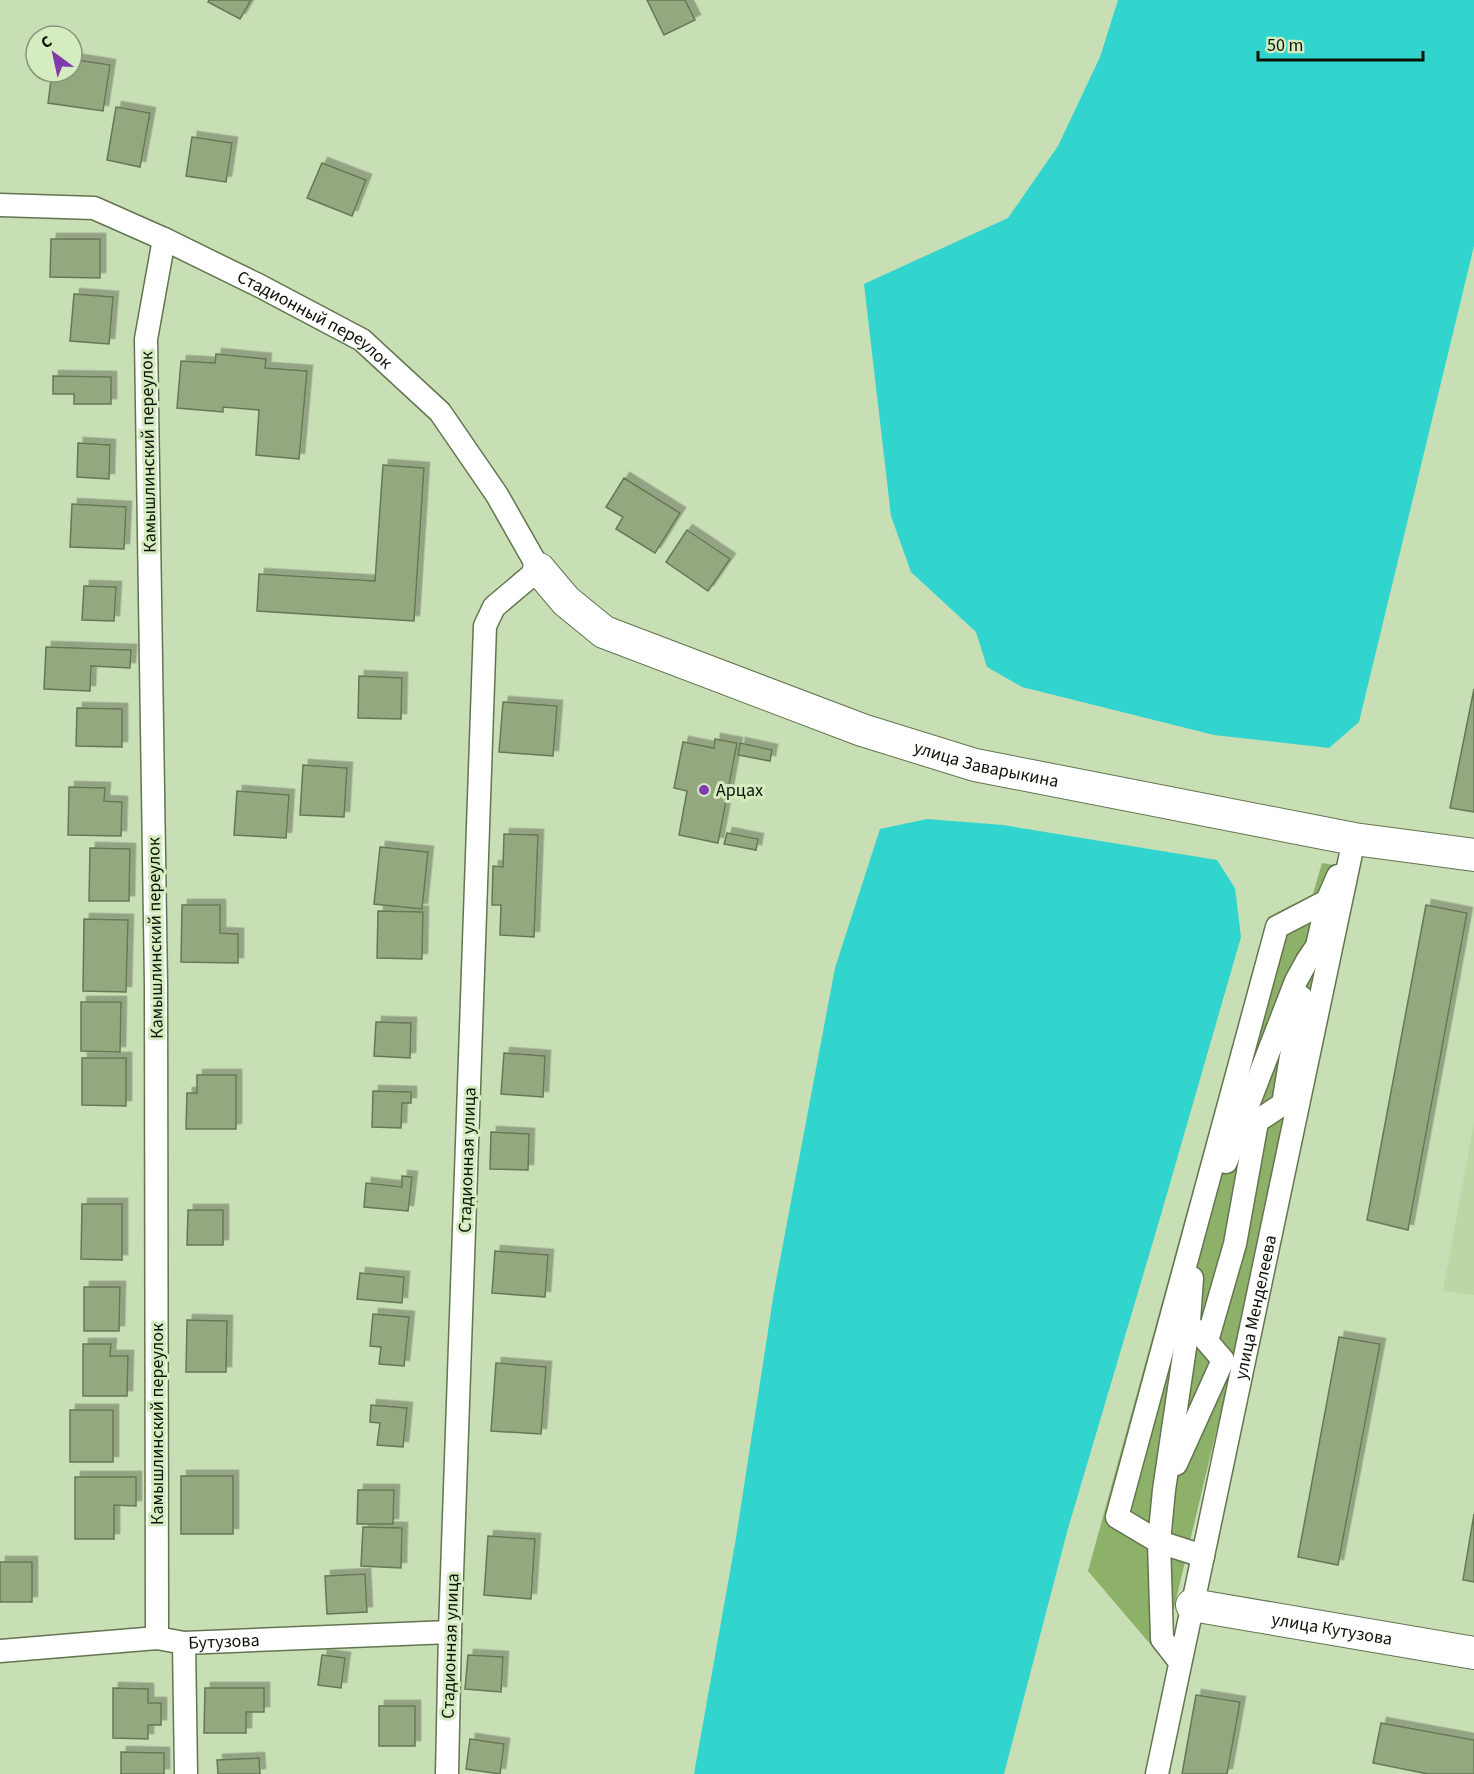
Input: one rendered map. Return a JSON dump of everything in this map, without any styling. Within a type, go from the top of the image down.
[{"type":"street","name":"Стадионный переулок","points":[[0,205],[94,208],[260,285],[362,340],[440,412],[497,495],[539,569]]},
{"type":"street","name":"Камышлинский переулок","points":[[157,1638],[156,985],[146,339],[164,239]]},
{"type":"street","name":"улица Заварыкина","points":[[539,569],[566,600],[604,632],[862,730],[975,765],[1354,839],[1474,855]]},
{"type":"street","name":"Стадионная улица","points":[[447,1774],[485,626],[494,607],[539,569]]},
{"type":"street","points":[[1180,1662],[1162,1639],[1159,1542],[1164,1490],[1189,1321],[1194,1234],[1238,1134],[1296,981],[1317,946],[1327,901],[1354,839]]},
{"type":"street","name":"улица Менделеева","points":[[1157,1774],[1354,839]]},
{"type":"street","points":[[1203,1556],[1159,1542],[1117,1517],[1277,927],[1327,901]]},
{"type":"street","points":[[1238,1134],[1283,1104],[1306,961]]},
{"type":"street","points":[[1207,1341],[1235,1244],[1257,1122]]},
{"type":"street","points":[[1164,1490],[1223,1360],[1189,1321]]},
{"type":"street","name":"улица Кутузова","points":[[1192,1605],[1474,1653]]},
{"type":"street","name":"Бутузова","points":[[0,1651],[157,1638],[184,1643],[450,1632]]},
{"type":"street","points":[[184,1643],[186,1774]]},
{"type":"shaded area","points":[[1322,863],[1351,868],[1162,1658],[1088,1571],[1268,917],[1313,894]]},
{"type":"shaded area","points":[[1474,1123],[1474,1295],[1443,1291]]},
{"type":"water","points":[[1118,0],[1474,0],[1474,246],[1359,722],[1329,748],[1214,735],[1022,687],[987,667],[976,632],[911,572],[891,516],[864,284],[1008,218],[1058,146],[1100,57]]},
{"type":"water","points":[[927,819],[1003,825],[1217,860],[1235,888],[1241,937],[1067,1532],[1004,1774],[694,1774],[736,1538],[774,1292],[835,968],[880,829]]},
{"type":"building","points":[[209,0],[251,0],[240,19],[208,2]]},
{"type":"building","points":[[647,0],[685,0],[695,20],[664,35]]},
{"type":"building","points":[[84,61],[110,65],[103,111],[48,103],[50,84],[84,84]]},
{"type":"building","points":[[116,107],[150,113],[140,167],[107,160]]},
{"type":"building","points":[[192,137],[232,143],[226,182],[186,176]]},
{"type":"building","points":[[322,163],[366,180],[352,216],[307,198]]},
{"type":"building","points":[[51,239],[100,239],[100,278],[50,277]]},
{"type":"building","points":[[74,294],[113,297],[109,344],[70,341]]},
{"type":"building","points":[[216,354],[266,359],[265,368],[307,371],[299,459],[256,455],[259,410],[223,407],[223,412],[177,408],[181,361],[215,363]]},
{"type":"building","points":[[53,376],[111,377],[111,404],[74,404],[74,394],[53,394]]},
{"type":"building","points":[[78,443],[110,445],[109,479],[77,477]]},
{"type":"building","points":[[383,465],[424,468],[414,621],[257,611],[259,574],[375,581]]},
{"type":"building","points":[[624,478],[680,513],[655,553],[616,529],[623,517],[606,507]]},
{"type":"building","points":[[72,504],[126,507],[124,549],[70,547]]},
{"type":"building","points":[[687,530],[730,559],[708,591],[666,562]]},
{"type":"building","points":[[84,586],[116,587],[114,621],[82,620]]},
{"type":"building","points":[[46,647],[131,650],[130,668],[91,666],[90,691],[44,689]]},
{"type":"building","points":[[359,676],[402,678],[401,719],[358,718]]},
{"type":"building","points":[[1474,689],[1474,812],[1450,808]]},
{"type":"building","points":[[503,702],[557,706],[553,756],[499,752]]},
{"type":"building","points":[[77,708],[122,709],[122,747],[76,746]]},
{"type":"building","name":"Арцах","points":[[715,739],[737,743],[718,843],[679,835],[687,791],[674,788],[683,742],[714,748]]},
{"type":"building","points":[[740,743],[772,750],[770,761],[738,755]]},
{"type":"building","points":[[303,765],[347,768],[344,817],[300,815]]},
{"type":"building","points":[[69,787],[105,788],[104,801],[122,802],[121,836],[68,835]]},
{"type":"building","points":[[237,791],[289,795],[286,838],[234,835]]},
{"type":"building","points":[[727,833],[758,839],[756,850],[724,844]]},
{"type":"building","points":[[504,834],[538,835],[534,937],[500,935],[501,905],[492,905],[493,866],[503,867]]},
{"type":"building","points":[[380,847],[428,852],[422,909],[374,904]]},
{"type":"building","points":[[90,848],[130,849],[129,901],[89,901]]},
{"type":"building","points":[[182,905],[220,905],[220,933],[238,934],[238,963],[181,962]]},
{"type":"building","points":[[1426,905],[1467,913],[1408,1230],[1367,1220]]},
{"type":"building","points":[[378,911],[423,912],[422,959],[377,958]]},
{"type":"building","points":[[84,919],[128,920],[126,992],[83,991]]},
{"type":"building","points":[[81,1002],[121,1002],[120,1052],[81,1051]]},
{"type":"building","points":[[376,1022],[411,1023],[410,1058],[374,1056]]},
{"type":"building","points":[[504,1053],[545,1056],[543,1097],[501,1094]]},
{"type":"building","points":[[82,1058],[126,1058],[126,1106],[82,1105]]},
{"type":"building","points":[[197,1075],[236,1075],[236,1129],[186,1129],[187,1093],[197,1093]]},
{"type":"building","points":[[373,1091],[411,1092],[411,1103],[402,1103],[401,1128],[372,1127]]},
{"type":"building","points":[[491,1132],[529,1134],[528,1170],[490,1169]]},
{"type":"building","points":[[402,1176],[412,1177],[408,1211],[364,1207],[366,1183],[402,1187]]},
{"type":"building","points":[[82,1204],[122,1204],[122,1260],[81,1259]]},
{"type":"building","points":[[188,1210],[223,1210],[223,1245],[187,1245]]},
{"type":"building","points":[[495,1251],[548,1255],[545,1297],[492,1293]]},
{"type":"building","points":[[360,1273],[404,1277],[402,1303],[357,1299]]},
{"type":"building","points":[[84,1287],[120,1287],[119,1331],[84,1331]]},
{"type":"building","points":[[373,1314],[409,1317],[404,1366],[379,1364],[381,1347],[370,1346]]},
{"type":"building","points":[[187,1320],[227,1321],[226,1372],[186,1372]]},
{"type":"building","points":[[1339,1337],[1380,1344],[1338,1565],[1298,1557]]},
{"type":"building","points":[[83,1344],[111,1344],[110,1356],[128,1356],[127,1396],[83,1396]]},
{"type":"building","points":[[496,1363],[546,1367],[541,1434],[491,1431]]},
{"type":"building","points":[[371,1405],[407,1408],[403,1447],[377,1445],[380,1423],[370,1422]]},
{"type":"building","points":[[70,1410],[113,1410],[113,1462],[70,1462]]},
{"type":"building","points":[[181,1476],[233,1476],[233,1534],[181,1534]]},
{"type":"building","points":[[75,1477],[136,1477],[136,1506],[114,1505],[114,1539],[75,1539]]},
{"type":"building","points":[[358,1490],[394,1490],[393,1524],[357,1524]]},
{"type":"building","points":[[1474,1514],[1474,1582],[1463,1580]]},
{"type":"building","points":[[363,1527],[402,1528],[401,1568],[361,1566]]},
{"type":"building","points":[[488,1536],[535,1539],[531,1599],[484,1595]]},
{"type":"building","points":[[0,1562],[32,1562],[32,1602],[0,1602]]},
{"type":"building","points":[[365,1574],[367,1612],[327,1614],[325,1576]]},
{"type":"building","points":[[322,1655],[345,1658],[341,1688],[318,1685]]},
{"type":"building","points":[[468,1655],[503,1657],[501,1692],[465,1689]]},
{"type":"building","points":[[113,1688],[148,1689],[148,1703],[161,1703],[161,1725],[148,1725],[148,1739],[113,1738]]},
{"type":"building","points":[[205,1688],[264,1688],[264,1712],[246,1712],[246,1733],[204,1733]]},
{"type":"building","points":[[1196,1695],[1240,1702],[1227,1774],[1182,1774]]},
{"type":"building","points":[[379,1706],[415,1706],[415,1746],[379,1746]]},
{"type":"building","points":[[1381,1723],[1474,1740],[1474,1774],[1428,1774],[1373,1763]]},
{"type":"building","points":[[470,1739],[504,1744],[500,1774],[466,1769]]},
{"type":"building","points":[[121,1752],[164,1753],[164,1774],[121,1774]]},
{"type":"building","points":[[259,1758],[260,1774],[218,1774],[217,1760]]},
{"type":"place","name":"Арцах","points":[[704,790]]}]
